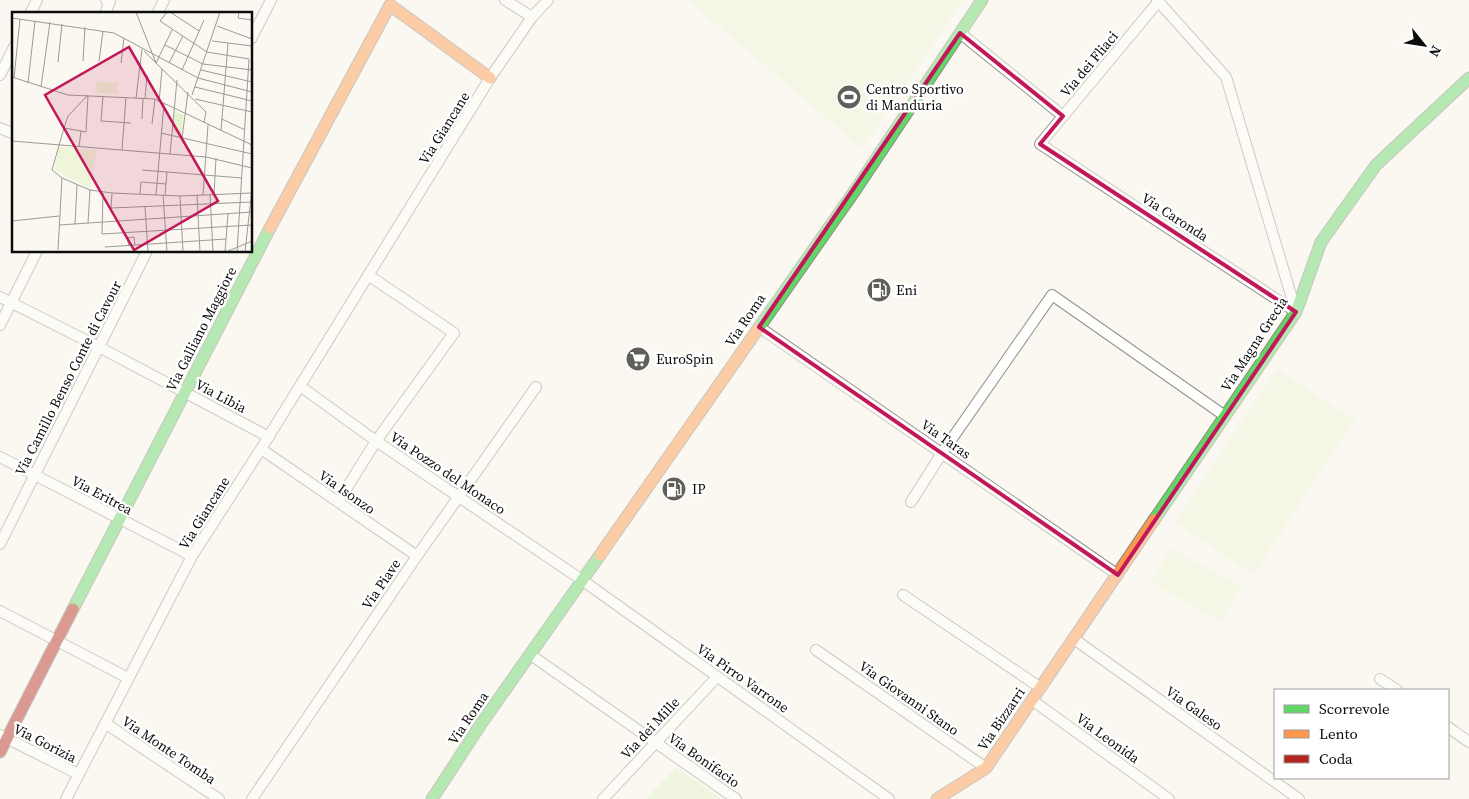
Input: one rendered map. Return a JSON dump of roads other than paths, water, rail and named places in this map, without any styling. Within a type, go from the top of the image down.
[{"type":"street","points":[[31,12],[37,0]]},
{"type":"street","points":[[106,0],[110,1],[106,12]]},
{"type":"street","points":[[158,12],[164,0]]},
{"type":"street","points":[[252,37],[271,0]]},
{"type":"street","points":[[505,0],[532,17]]},
{"type":"street","name":"Via Giancane","points":[[66,799],[192,556],[269,437],[490,78],[532,17],[548,0]]},
{"type":"street","name":"Via Roma","points":[[432,799],[481,724],[856,188],[982,0]]},
{"type":"street","points":[[1158,1],[1226,77],[1296,312]]},
{"type":"street","name":"Via dei Fliaci","points":[[1040,144],[1158,1]]},
{"type":"street","name":"Via Galliano Maggiore","points":[[0,752],[3,737],[57,640],[185,392],[252,253],[390,5],[490,78]]},
{"type":"street","points":[[960,33],[1064,116]]},
{"type":"street","points":[[0,75],[12,51]]},
{"type":"street","name":"Via Magna Grecia","points":[[1074,639],[1296,312],[1321,242],[1376,165],[1469,78]]},
{"type":"street","points":[[0,128],[12,133]]},
{"type":"street","name":"Via Caronda","points":[[1040,144],[1296,312]]},
{"type":"street","points":[[0,325],[36,252]]},
{"type":"street","name":"Via Camillo Benso Conte di Cavour","points":[[0,544],[146,252]]},
{"type":"street","points":[[338,502],[376,441],[454,333],[368,275]]},
{"type":"street","points":[[912,502],[942,453],[1052,295],[1225,416]]},
{"type":"street","name":"Via Libia","points":[[0,298],[99,347],[269,437]]},
{"type":"street","name":"Via Taras","points":[[760,327],[1118,574]]},
{"type":"street","name":"Via Pozzo del Monaco","points":[[300,386],[376,441],[582,580]]},
{"type":"street","name":"Via Piave","points":[[252,799],[417,556],[536,387]]},
{"type":"street","name":"Via Isonzo","points":[[261,449],[417,556]]},
{"type":"street","name":"Via Eritrea","points":[[0,457],[192,556]]},
{"type":"street","name":"Via Pirro Varrone","points":[[582,580],[889,799]]},
{"type":"street","points":[[902,595],[1041,688]]},
{"type":"street","points":[[0,611],[128,678]]},
{"type":"street","name":"Via Bizzarri","points":[[947,797],[986,768],[1074,639]]},
{"type":"street","name":"Via Galeso","points":[[1074,639],[1299,799]]},
{"type":"street","name":"Via Giovanni Stano","points":[[816,650],[986,768]]},
{"type":"street","points":[[531,655],[656,743]]},
{"type":"street","name":"Via dei Mille","points":[[603,799],[717,676]]},
{"type":"street","points":[[1380,679],[1395,689]]},
{"type":"street","name":"Via Leonida","points":[[1032,700],[1168,799]]},
{"type":"street","name":"Via Monte Tomba","points":[[105,723],[219,799]]},
{"type":"street","points":[[1449,727],[1469,742]]},
{"type":"street","name":"Via Gorizia","points":[[3,737],[78,774]]},
{"type":"street","name":"Via Bonifacio","points":[[656,743],[736,799]]},
{"type":"place","name":"Centro Sportivo di Manduria","points":[[849,97]]},
{"type":"place","name":"Eni","points":[[879,290]]},
{"type":"place","name":"EuroSpin","points":[[638,359]]},
{"type":"place","name":"IP","points":[[674,489]]}]
